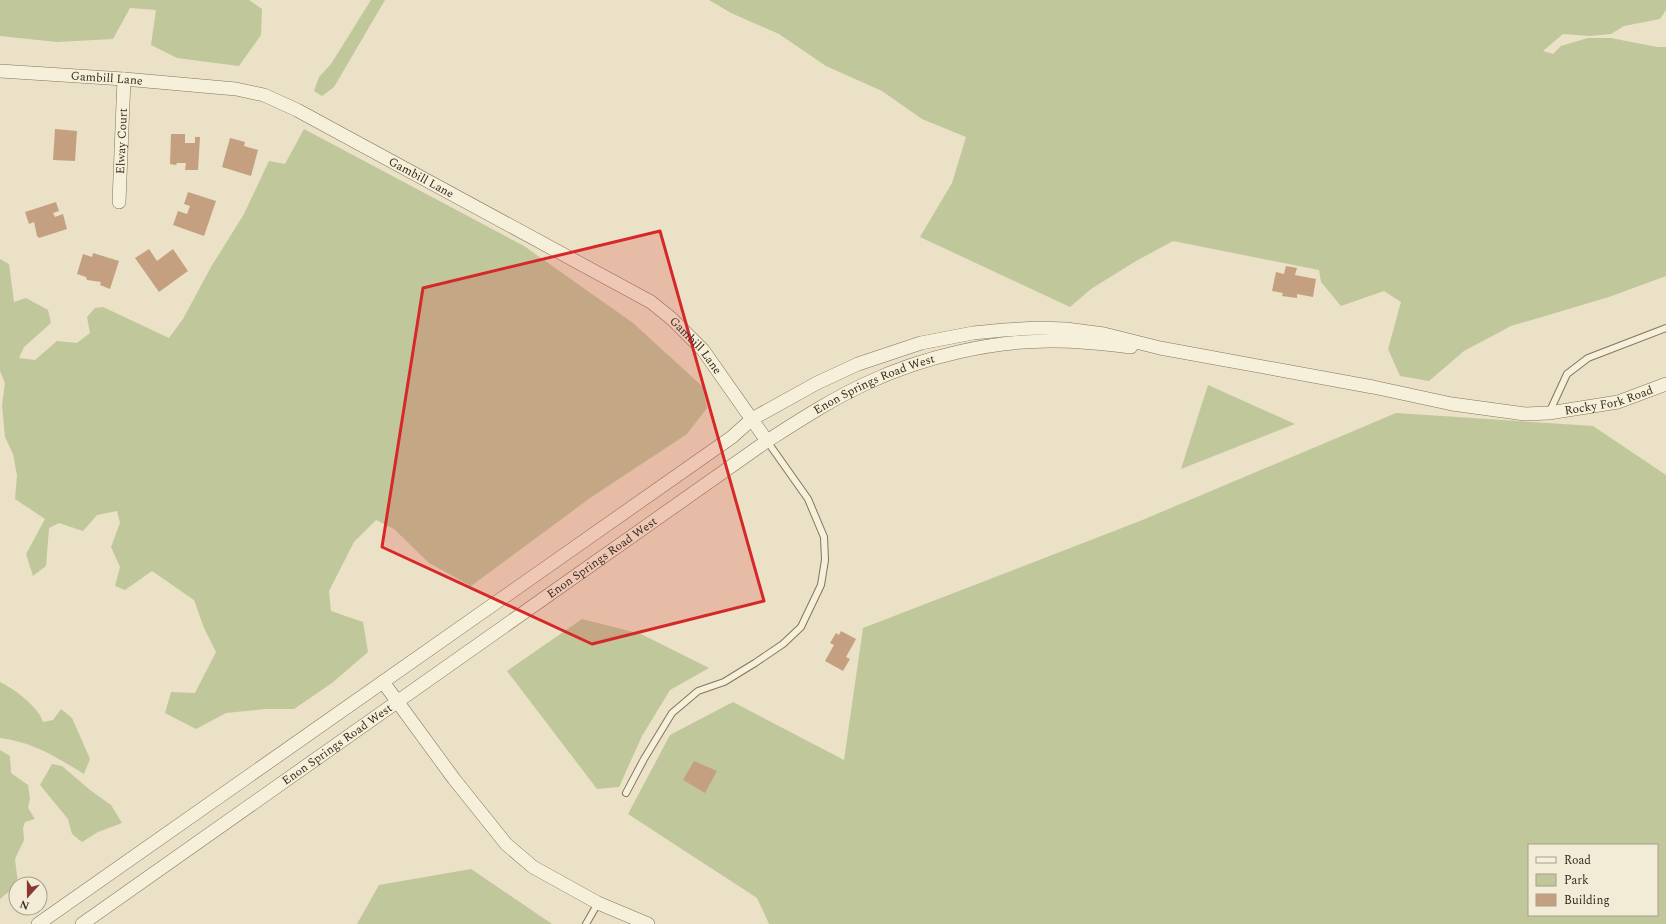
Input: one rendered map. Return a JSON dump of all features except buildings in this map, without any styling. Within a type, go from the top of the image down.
[{"type":"street","name":"Gambill Lane","points":[[0,71],[124,79],[236,89],[264,95],[297,110],[651,302],[672,319],[703,350],[767,441]]},
{"type":"street","name":"Elway Court","points":[[118,202],[124,79]]},
{"type":"street","points":[[38,924],[732,437],[752,419],[817,383],[858,364],[921,343],[973,333],[1037,328],[1066,329],[1104,334],[1178,352]]},
{"type":"street","name":"Enon Springs Road West","points":[[85,923],[767,441],[816,410],[868,382],[891,373],[949,355],[1011,344],[1053,341],[1178,352]]},
{"type":"street","name":"Rocky Fork Road","points":[[1178,352],[1487,410],[1525,414],[1549,413],[1618,402],[1666,384]]},
{"type":"street","points":[[383,682],[470,801],[506,844],[533,866],[598,903],[648,924]]},
{"type":"lane","points":[[1549,413],[1567,374],[1588,358],[1666,328]]},
{"type":"lane","points":[[626,793],[644,759],[672,713],[698,691],[724,682],[783,644],[800,626],[821,585],[825,560],[824,537],[808,499],[767,441]]},
{"type":"lane","points":[[586,924],[598,903]]},
{"type":"highlighted area","points":[[660,231],[764,601],[592,644],[382,547],[423,288]]},
{"type":"green space","points":[[0,0],[249,0],[262,9],[261,35],[239,66],[177,58],[151,45],[156,10],[130,8],[113,39],[57,42],[0,36]]},
{"type":"green space","points":[[371,0],[385,0],[334,87],[322,96],[314,91],[319,77],[331,64]]},
{"type":"green space","points":[[709,0],[1666,0],[1666,10],[1660,19],[1624,26],[1611,34],[1590,36],[1563,34],[1543,51],[1553,54],[1561,46],[1588,38],[1611,38],[1657,47],[1666,47],[1666,276],[1609,297],[1511,326],[1464,351],[1429,381],[1400,376],[1388,349],[1401,302],[1384,291],[1341,306],[1321,282],[1319,270],[1173,241],[1136,261],[1091,289],[1070,307],[920,237],[952,183],[966,137],[922,119],[882,91],[826,66],[779,34],[731,13]]},
{"type":"green space","points":[[304,129],[524,246],[633,323],[702,386],[707,408],[687,434],[590,498],[471,586],[429,563],[394,529],[376,520],[354,542],[329,591],[331,611],[363,622],[368,652],[332,683],[294,709],[265,709],[226,713],[196,729],[165,713],[171,692],[195,693],[216,652],[204,628],[194,600],[152,571],[125,590],[115,586],[120,567],[111,547],[120,523],[117,511],[97,515],[83,531],[59,523],[49,528],[46,566],[33,576],[26,554],[45,519],[15,499],[17,475],[13,454],[5,437],[2,405],[5,383],[0,371],[0,259],[9,264],[14,302],[26,298],[48,310],[51,323],[24,347],[19,358],[35,360],[57,341],[77,343],[90,333],[87,317],[95,308],[103,307],[169,338],[183,319],[211,267],[244,214],[269,161],[285,164]]},
{"type":"green space","points":[[1208,385],[1295,424],[1181,469]]},
{"type":"green space","points":[[1396,413],[1593,426],[1666,475],[1666,924],[769,924],[757,898],[628,814],[670,735],[733,702],[844,760],[863,628],[1140,521]]},
{"type":"green space","points":[[582,619],[641,634],[709,668],[670,690],[642,736],[619,787],[597,789],[507,671]]},
{"type":"green space","points":[[0,682],[19,694],[37,710],[43,722],[53,720],[61,709],[72,718],[90,759],[84,774],[44,751],[23,743],[0,738]]},
{"type":"green space","points":[[0,750],[10,756],[11,773],[28,785],[30,799],[28,808],[35,819],[25,822],[23,828],[24,840],[15,859],[17,876],[8,876],[8,892],[0,899]]},
{"type":"green space","points":[[52,764],[62,766],[90,790],[111,805],[122,823],[98,832],[82,842],[72,834],[68,819],[40,785]]},
{"type":"green space","points":[[471,869],[552,924],[357,924],[379,885]]}]
